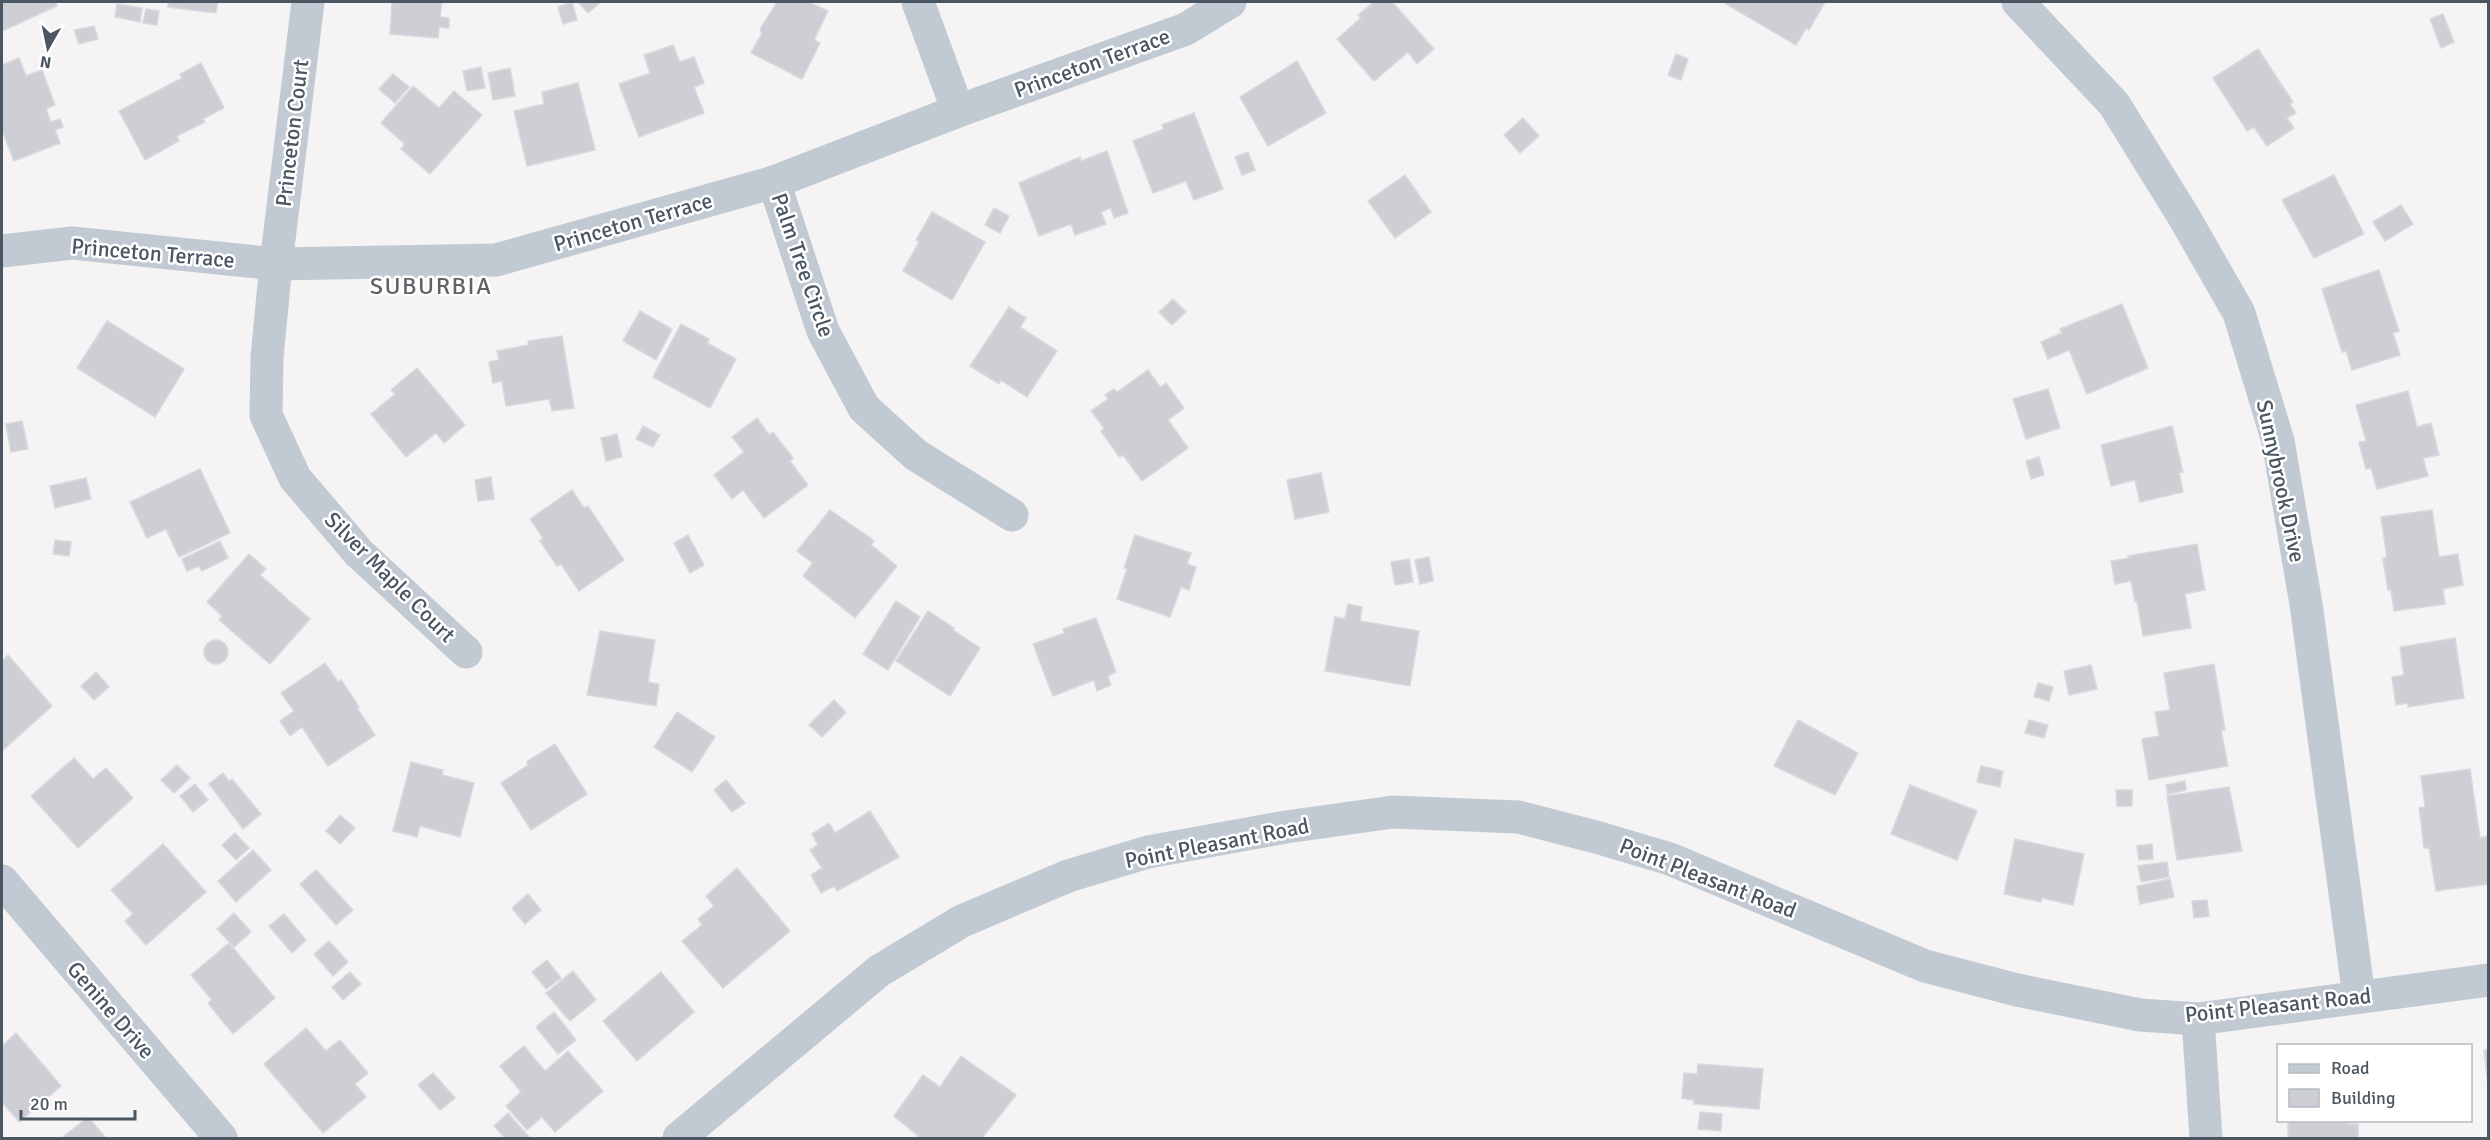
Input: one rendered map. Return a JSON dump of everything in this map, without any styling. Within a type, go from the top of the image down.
[{"type":"street","name":"Princeton Court","points":[[276,264],[308,2]]},
{"type":"street","points":[[918,2],[958,111]]},
{"type":"street","name":"Princeton Terrace","points":[[2,251],[72,243],[276,264],[495,260],[774,182],[958,111],[1186,29],[1230,2]]},
{"type":"street","name":"Sunnybrook Drive","points":[[2018,2],[2114,104],[2184,217],[2239,313],[2278,441],[2306,604],[2359,997]]},
{"type":"street","name":"Palm Tree Circle","points":[[774,182],[823,331],[864,408],[916,455],[1012,514]]},
{"type":"street","name":"Silver Maple Court","points":[[276,264],[267,357],[266,415],[295,478],[359,553],[466,652]]},
{"type":"street","name":"Point Pleasant Road","points":[[679,1138],[879,970],[962,921],[1068,876],[1148,852],[1286,827],[1393,812],[1518,817],[1585,834],[1670,859],[1925,966],[2017,990],[2140,1015],[2198,1019],[2488,980]]},
{"type":"street","name":"Genine Drive","points":[[2,881],[221,1138]]},
{"type":"street","points":[[2198,1019],[2206,1138]]},
{"type":"building","points":[[2,2],[55,2],[57,6],[2,31]]},
{"type":"building","points":[[168,2],[218,2],[216,13],[168,7]]},
{"type":"building","points":[[392,2],[442,2],[440,17],[449,18],[449,28],[439,27],[438,38],[390,34]]},
{"type":"building","points":[[572,2],[577,20],[563,24],[558,7]]},
{"type":"building","points":[[578,2],[601,2],[588,13]]},
{"type":"building","points":[[777,2],[809,2],[828,11],[814,40],[820,43],[802,79],[751,53],[762,33],[760,29]]},
{"type":"building","points":[[1374,2],[1392,2],[1434,49],[1417,64],[1408,52],[1374,81],[1337,39],[1361,18],[1358,15]]},
{"type":"building","points":[[1726,2],[1825,2],[1809,30],[1806,28],[1796,45]]},
{"type":"building","points":[[117,4],[142,8],[140,22],[115,17]]},
{"type":"building","points":[[146,9],[159,11],[157,25],[143,23]]},
{"type":"building","points":[[2443,14],[2454,42],[2441,48],[2430,19]]},
{"type":"building","points":[[94,26],[98,39],[79,44],[74,30]]},
{"type":"building","points":[[673,45],[680,62],[694,57],[704,83],[694,87],[704,113],[639,137],[619,84],[650,73],[644,55]]},
{"type":"building","points":[[2258,49],[2293,102],[2290,104],[2296,113],[2287,118],[2294,128],[2267,146],[2254,127],[2247,131],[2213,78]]},
{"type":"building","points":[[1676,54],[1688,59],[1681,80],[1668,75]]},
{"type":"building","points":[[19,58],[26,76],[42,70],[55,105],[46,109],[51,122],[60,119],[63,127],[55,130],[60,143],[14,161],[2,130],[2,65]]},
{"type":"building","points":[[1297,61],[1326,113],[1268,146],[1240,97]]},
{"type":"building","points":[[201,63],[224,108],[203,119],[205,122],[177,136],[179,141],[145,160],[119,111],[182,78],[180,74]]},
{"type":"building","points":[[481,67],[485,88],[467,91],[463,71]]},
{"type":"building","points":[[510,68],[515,96],[493,100],[488,73]]},
{"type":"building","points":[[393,74],[409,87],[395,103],[379,89]]},
{"type":"building","points":[[578,83],[595,150],[527,166],[514,111],[544,104],[542,92]]},
{"type":"building","points":[[413,86],[439,108],[454,91],[482,115],[430,174],[401,149],[405,144],[381,123]]},
{"type":"building","points":[[1194,113],[1223,189],[1194,200],[1186,181],[1153,193],[1133,141],[1164,129],[1162,125]]},
{"type":"building","points":[[1523,118],[1539,136],[1520,153],[1504,135]]},
{"type":"building","points":[[1107,151],[1128,213],[1114,218],[1111,208],[1101,212],[1106,224],[1075,235],[1071,224],[1039,236],[1019,183],[1080,157],[1081,161]]},
{"type":"building","points":[[1248,152],[1255,170],[1242,175],[1235,157]]},
{"type":"building","points":[[1405,175],[1431,212],[1395,238],[1368,201]]},
{"type":"building","points":[[2334,175],[2364,234],[2314,258],[2282,200]]},
{"type":"building","points":[[2401,205],[2413,224],[2385,241],[2373,222]]},
{"type":"building","points":[[994,208],[1009,216],[1000,233],[985,225]]},
{"type":"building","points":[[932,212],[985,242],[952,300],[903,271],[919,242],[916,240]]},
{"type":"building","points":[[2379,270],[2399,331],[2393,333],[2400,355],[2352,370],[2346,351],[2342,352],[2322,289]]},
{"type":"building","points":[[1173,299],[1186,312],[1172,325],[1159,312]]},
{"type":"building","points":[[2122,304],[2148,368],[2087,394],[2069,350],[2048,359],[2041,342],[2062,333],[2060,329]]},
{"type":"building","points":[[1009,307],[1026,318],[1020,327],[1057,351],[1027,397],[1001,380],[999,384],[970,366]]},
{"type":"building","points":[[640,311],[672,329],[656,360],[623,341]]},
{"type":"building","points":[[107,321],[184,369],[155,417],[77,368]]},
{"type":"building","points":[[681,324],[709,339],[707,343],[736,359],[710,408],[653,377]]},
{"type":"building","points":[[562,336],[574,408],[552,411],[549,399],[506,406],[502,381],[493,383],[489,362],[499,360],[497,351],[529,345],[528,341]]},
{"type":"building","points":[[417,368],[465,425],[444,443],[436,433],[406,457],[371,414],[395,394],[391,390]]},
{"type":"building","points":[[1148,370],[1160,387],[1166,383],[1184,408],[1168,420],[1188,448],[1142,481],[1123,455],[1120,457],[1118,455],[1101,431],[1104,428],[1091,411],[1108,399],[1105,395],[1114,389],[1117,392]]},
{"type":"building","points":[[2048,389],[2060,428],[2026,439],[2013,399]]},
{"type":"building","points":[[2408,391],[2417,427],[2431,423],[2439,455],[2423,458],[2428,476],[2377,489],[2371,468],[2366,469],[2360,447],[2359,442],[2366,441],[2356,405]]},
{"type":"building","points":[[757,418],[769,435],[773,432],[793,458],[790,461],[808,485],[764,518],[743,490],[732,499],[714,475],[744,452],[732,437]]},
{"type":"building","points":[[22,421],[28,449],[11,452],[6,424]]},
{"type":"building","points":[[643,426],[660,435],[653,447],[636,439]]},
{"type":"building","points":[[2172,426],[2183,472],[2179,472],[2183,492],[2140,502],[2135,480],[2111,486],[2101,445]]},
{"type":"building","points":[[617,434],[622,457],[606,461],[601,438]]},
{"type":"building","points":[[2039,457],[2044,475],[2031,479],[2026,461]]},
{"type":"building","points":[[200,469],[230,533],[179,557],[166,529],[147,538],[130,502]]},
{"type":"building","points":[[1321,473],[1329,512],[1295,519],[1287,480]]},
{"type":"building","points":[[491,477],[494,499],[478,501],[475,480]]},
{"type":"building","points":[[86,478],[91,499],[55,508],[50,486]]},
{"type":"building","points":[[572,490],[584,508],[588,506],[624,560],[579,591],[561,564],[557,566],[540,541],[543,538],[530,519]]},
{"type":"building","points":[[830,510],[874,541],[871,545],[897,566],[855,618],[803,576],[813,563],[797,551]]},
{"type":"building","points":[[2432,510],[2439,557],[2458,554],[2463,585],[2443,589],[2445,604],[2394,611],[2384,566],[2383,558],[2387,558],[2381,517]]},
{"type":"building","points":[[688,535],[704,565],[690,573],[674,543]]},
{"type":"building","points":[[1135,535],[1191,553],[1187,564],[1196,567],[1189,590],[1181,587],[1170,617],[1117,599]]},
{"type":"building","points":[[55,540],[71,542],[69,556],[53,554]]},
{"type":"building","points":[[220,541],[228,558],[202,571],[199,566],[187,571],[182,559]]},
{"type":"building","points":[[2197,544],[2205,590],[2185,594],[2191,628],[2143,636],[2131,581],[2115,584],[2111,561]]},
{"type":"building","points":[[249,554],[266,569],[260,575],[310,619],[270,664],[219,620],[222,616],[207,602]]},
{"type":"building","points":[[1429,557],[1433,581],[1420,584],[1415,560]]},
{"type":"building","points":[[1409,559],[1413,582],[1395,585],[1391,562]]},
{"type":"building","points":[[896,601],[920,617],[888,670],[863,654]]},
{"type":"building","points":[[1348,604],[1362,607],[1360,621],[1419,631],[1410,686],[1325,671],[1335,617],[1345,619]]},
{"type":"building","points":[[928,611],[980,648],[950,696],[896,661]]},
{"type":"building","points":[[1096,618],[1116,672],[1108,676],[1111,685],[1097,691],[1094,680],[1053,696],[1033,644],[1065,633],[1063,629]]},
{"type":"building","points":[[600,631],[655,640],[648,682],[659,684],[656,706],[587,695]]},
{"type":"building","points":[[2455,638],[2464,698],[2408,707],[2408,703],[2396,705],[2392,677],[2404,675],[2400,647]]},
{"type":"building","points":[[216,640],[225,643],[228,652],[225,661],[216,664],[207,661],[204,652],[207,643]]},
{"type":"building","points":[[8,655],[52,706],[2,751],[2,661]]},
{"type":"building","points":[[325,663],[338,682],[341,680],[375,735],[328,766],[302,727],[290,736],[280,721],[294,711],[281,693]]},
{"type":"building","points":[[2214,664],[2225,730],[2221,730],[2228,766],[2149,780],[2142,739],[2159,736],[2155,712],[2170,710],[2164,673]]},
{"type":"building","points":[[2091,665],[2097,689],[2069,695],[2064,671]]},
{"type":"building","points":[[96,672],[109,687],[94,700],[81,686]]},
{"type":"building","points":[[2038,683],[2053,687],[2049,701],[2034,697]]},
{"type":"building","points":[[834,700],[846,712],[822,737],[809,725]]},
{"type":"building","points":[[677,712],[715,737],[692,772],[654,747]]},
{"type":"building","points":[[1798,720],[1858,753],[1835,795],[1774,766]]},
{"type":"building","points":[[2029,720],[2048,725],[2044,738],[2025,733]]},
{"type":"building","points":[[555,744],[587,794],[531,830],[501,783],[528,765],[529,760]]},
{"type":"building","points":[[74,758],[93,779],[106,768],[133,798],[78,848],[31,796]]},
{"type":"building","points":[[411,762],[443,770],[442,775],[474,783],[460,837],[420,826],[417,837],[393,831]]},
{"type":"building","points":[[177,765],[190,778],[174,793],[161,780]]},
{"type":"building","points":[[1981,766],[2003,771],[2000,787],[1977,782]]},
{"type":"building","points":[[2470,769],[2480,838],[2488,836],[2488,884],[2436,891],[2429,848],[2424,848],[2419,808],[2425,807],[2421,776]]},
{"type":"building","points":[[223,773],[229,781],[232,779],[261,814],[243,829],[209,784]]},
{"type":"building","points":[[726,780],[745,803],[732,812],[714,790]]},
{"type":"building","points":[[2185,781],[2186,790],[2168,794],[2166,785]]},
{"type":"building","points":[[195,784],[208,800],[193,812],[180,796]]},
{"type":"building","points":[[1910,785],[1977,811],[1957,860],[1891,834]]},
{"type":"building","points":[[2229,787],[2242,851],[2177,860],[2167,796]]},
{"type":"building","points":[[2116,790],[2132,790],[2132,806],[2117,806]]},
{"type":"building","points":[[870,811],[899,857],[837,891],[834,886],[821,893],[811,875],[822,868],[810,850],[818,845],[812,834],[829,823],[835,833]]},
{"type":"building","points":[[340,815],[355,828],[340,844],[326,831]]},
{"type":"building","points":[[235,833],[249,848],[236,860],[222,845]]},
{"type":"building","points":[[2015,839],[2084,854],[2073,905],[2042,898],[2041,902],[2004,894]]},
{"type":"building","points":[[163,844],[206,892],[146,945],[125,921],[133,914],[111,890]]},
{"type":"building","points":[[2152,844],[2153,859],[2139,860],[2137,846]]},
{"type":"building","points":[[253,850],[271,870],[236,902],[218,881]]},
{"type":"building","points":[[2167,862],[2169,877],[2141,882],[2138,866]]},
{"type":"building","points":[[737,868],[790,931],[723,988],[682,941],[702,925],[698,919],[714,906],[706,896]]},
{"type":"building","points":[[316,870],[353,910],[336,925],[300,884]]},
{"type":"building","points":[[2170,879],[2174,897],[2140,904],[2137,886]]},
{"type":"building","points":[[528,894],[541,910],[525,924],[512,908]]},
{"type":"building","points":[[2207,900],[2209,916],[2194,918],[2192,901]]},
{"type":"building","points":[[234,913],[251,932],[234,947],[217,929]]},
{"type":"building","points":[[284,914],[306,940],[292,953],[269,926]]},
{"type":"building","points":[[329,941],[348,962],[333,976],[314,954]]},
{"type":"building","points":[[229,943],[275,998],[233,1034],[208,1003],[212,1000],[191,975]]},
{"type":"building","points":[[547,960],[561,978],[546,989],[532,972]]},
{"type":"building","points":[[573,971],[596,1000],[570,1021],[546,993]]},
{"type":"building","points":[[350,972],[361,984],[343,1000],[332,987]]},
{"type":"building","points":[[661,972],[694,1012],[637,1061],[603,1021]]},
{"type":"building","points":[[554,1012],[576,1040],[558,1054],[536,1027]]},
{"type":"building","points":[[306,1028],[326,1051],[340,1040],[368,1073],[355,1084],[366,1097],[323,1133],[264,1064]]},
{"type":"building","points":[[16,1033],[61,1086],[19,1122],[2,1102],[2,1046]]},
{"type":"building","points":[[524,1046],[545,1071],[568,1051],[603,1091],[555,1132],[542,1117],[527,1130],[506,1106],[521,1092],[500,1066]]},
{"type":"building","points":[[2484,1050],[2488,1050],[2488,1083]]},
{"type":"building","points":[[961,1056],[1016,1095],[982,1138],[921,1138],[894,1116],[923,1075],[940,1087]]},
{"type":"building","points":[[1698,1064],[1763,1069],[1759,1109],[1694,1104],[1694,1100],[1682,1098],[1684,1073],[1697,1074]]},
{"type":"building","points":[[433,1073],[455,1098],[440,1110],[418,1085]]},
{"type":"building","points":[[1700,1112],[1722,1114],[1721,1131],[1698,1129]]},
{"type":"building","points":[[508,1113],[530,1138],[505,1138],[494,1126]]},
{"type":"building","points":[[88,1117],[106,1138],[62,1138]]},
{"type":"building","points":[[2288,1122],[2358,1124],[2358,1138],[2288,1138]]},
{"type":"district","name":"SUBURBIA","points":[[431,286]]}]
